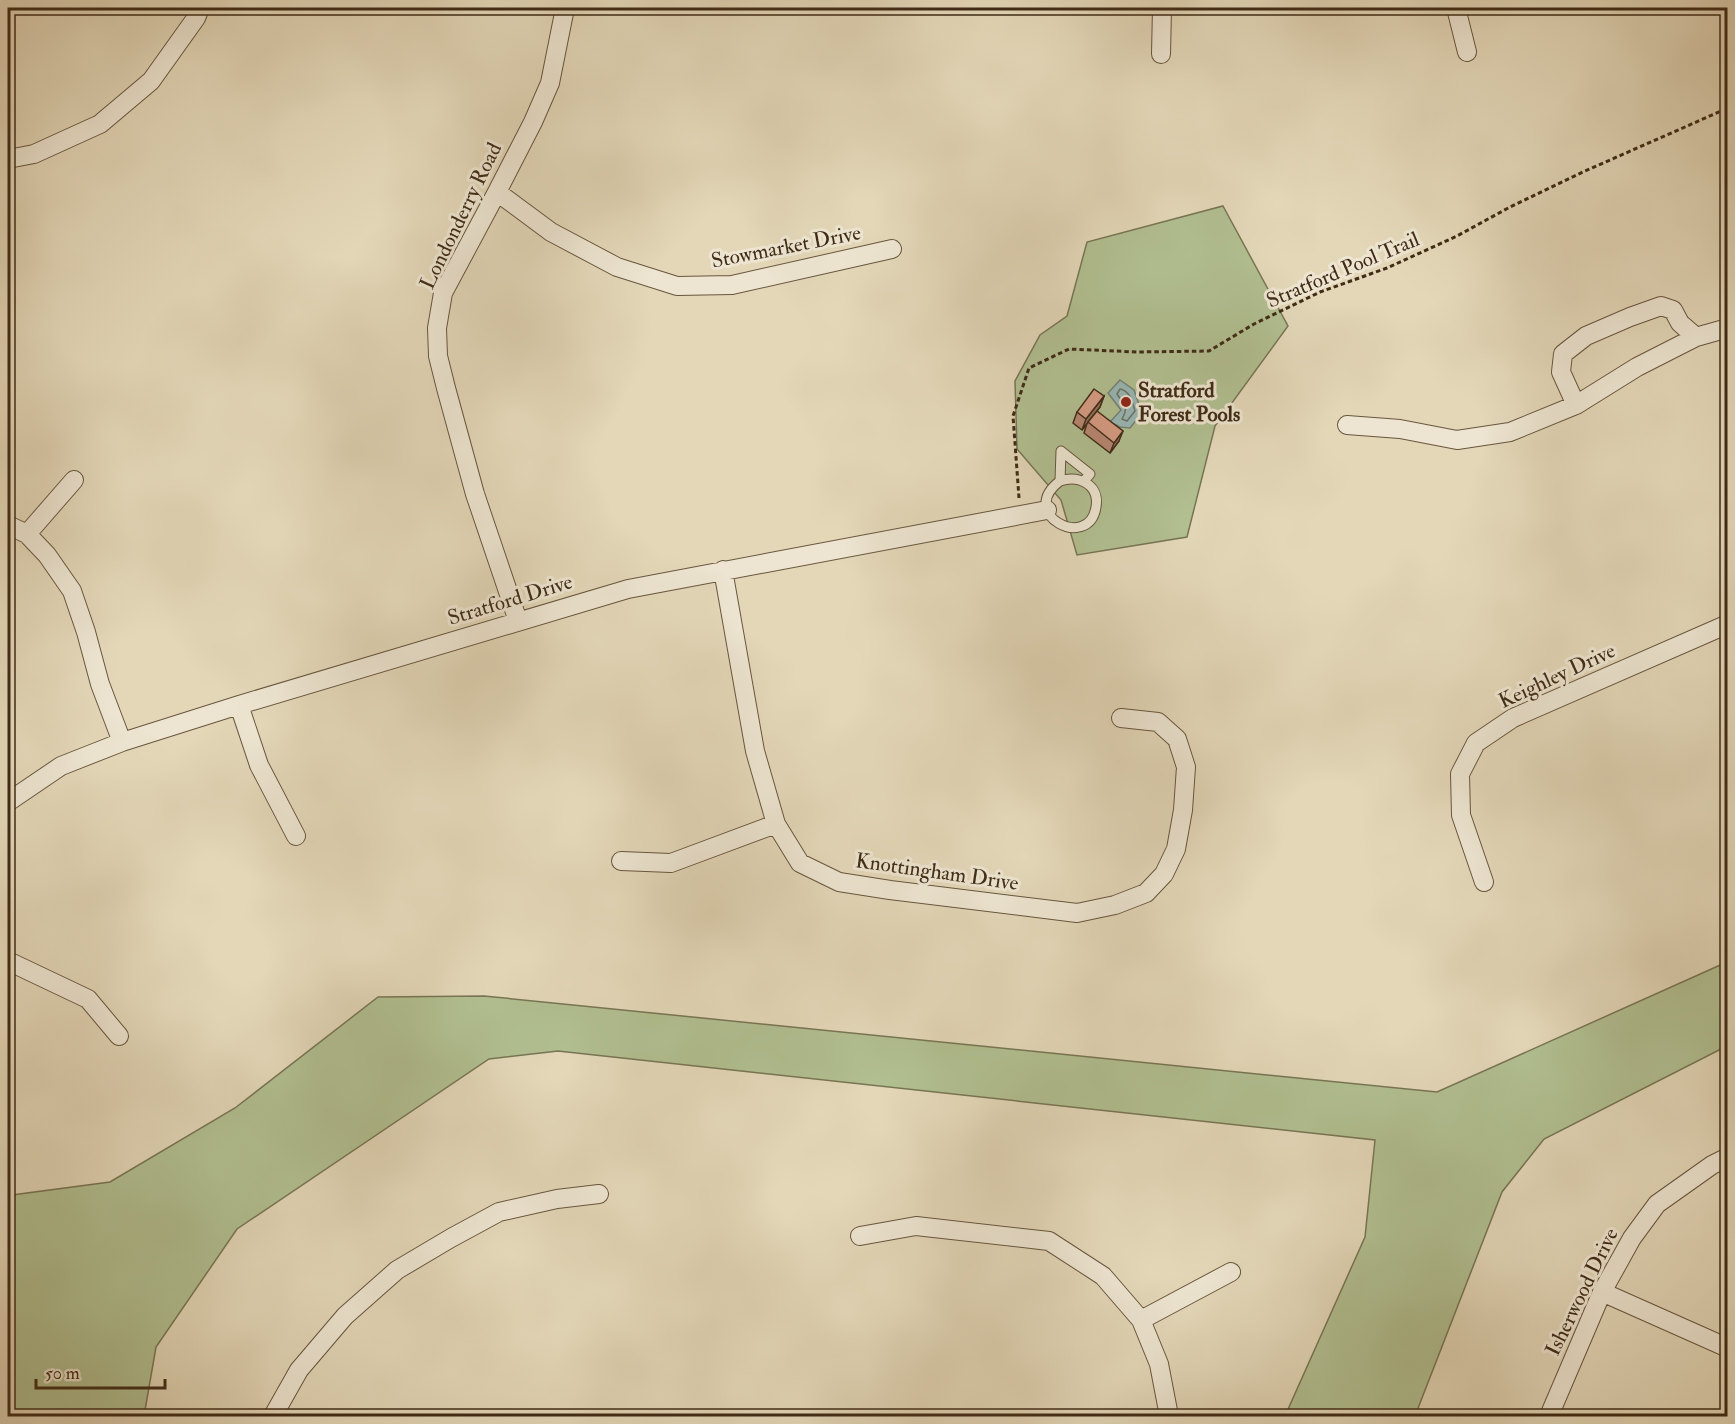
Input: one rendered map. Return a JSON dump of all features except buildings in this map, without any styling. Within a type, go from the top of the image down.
[{"type":"street","points":[[8,159],[34,154],[100,124],[151,81],[196,18],[200,8]]},
{"type":"street","name":"Londonderry Road","points":[[518,621],[475,494],[438,356],[437,327],[443,293],[498,192],[550,82],[564,8]]},
{"type":"street","points":[[1161,54],[1162,8]]},
{"type":"street","points":[[1456,8],[1467,52]]},
{"type":"street","name":"Stowmarket Drive","points":[[498,192],[551,232],[617,267],[677,286],[732,285],[892,249]]},
{"type":"street","points":[[1576,405],[1561,372],[1563,354],[1586,336],[1661,306],[1673,309],[1680,323],[1696,337]]},
{"type":"street","points":[[1347,424],[1400,429],[1457,440],[1510,432],[1576,405],[1636,367],[1696,337],[1728,328]]},
{"type":"street","points":[[27,534],[74,480]]},
{"type":"street","name":"Stratford Drive","points":[[8,802],[61,766],[122,742],[628,589],[1047,510]]},
{"type":"street","points":[[8,525],[27,534],[47,555],[72,591],[100,684],[122,742]]},
{"type":"street","name":"Knottingham Drive","points":[[723,570],[755,752],[776,824],[800,863],[839,882],[1077,913],[1115,905],[1146,893],[1164,874],[1176,849],[1183,810],[1186,767],[1177,739],[1158,722],[1121,718]]},
{"type":"street","name":"Keighley Drive","points":[[1484,882],[1461,815],[1460,774],[1476,743],[1512,718],[1728,624]]},
{"type":"street","points":[[239,705],[259,765],[296,836]]},
{"type":"street","points":[[621,861],[671,863],[776,824]]},
{"type":"street","points":[[8,962],[88,999],[119,1036]]},
{"type":"street","name":"Isherwood Drive","points":[[1549,1416],[1602,1292],[1632,1238],[1657,1204],[1712,1165],[1728,1157]]},
{"type":"street","points":[[273,1416],[299,1370],[345,1316],[397,1270],[499,1212],[557,1199],[599,1194]]},
{"type":"street","points":[[860,1236],[916,1226],[1049,1241],[1103,1276],[1141,1320],[1159,1364],[1169,1416]]},
{"type":"street","points":[[1141,1320],[1231,1272]]},
{"type":"street","points":[[1602,1292],[1728,1348]]},
{"type":"lane","points":[[1060,481],[1061,451],[1090,474],[1084,481]]},
{"type":"lane","points":[[1068,478],[1084,481],[1091,487],[1097,502],[1092,517],[1080,527],[1064,527],[1056,523],[1047,510],[1048,493],[1053,486],[1068,478]]},
{"type":"path","name":"Stratford Pool Trail","points":[[1021,515],[1012,416],[1029,368],[1069,349],[1137,352],[1209,351],[1254,324],[1320,291],[1397,264],[1586,171],[1728,108]]},
{"type":"green space","points":[[1223,206],[1288,326],[1215,426],[1187,537],[1077,555],[1061,500],[1017,449],[1015,381],[1040,335],[1067,316],[1087,242]]},
{"type":"green space","points":[[1727,962],[1727,1046],[1544,1139],[1502,1192],[1415,1416],[1285,1416],[1365,1237],[1375,1140],[558,1051],[489,1059],[237,1229],[156,1347],[144,1416],[8,1416],[8,1203],[12,1195],[110,1182],[235,1108],[378,997],[484,996],[1437,1092]]},
{"type":"water","name":"Stratford Forest Pools","points":[[1120,380],[1134,390],[1142,413],[1130,428],[1120,427],[1110,422],[1121,410],[1108,393]]},
{"type":"place","name":"Stratford Forest Pools","points":[[1126,402]]}]
